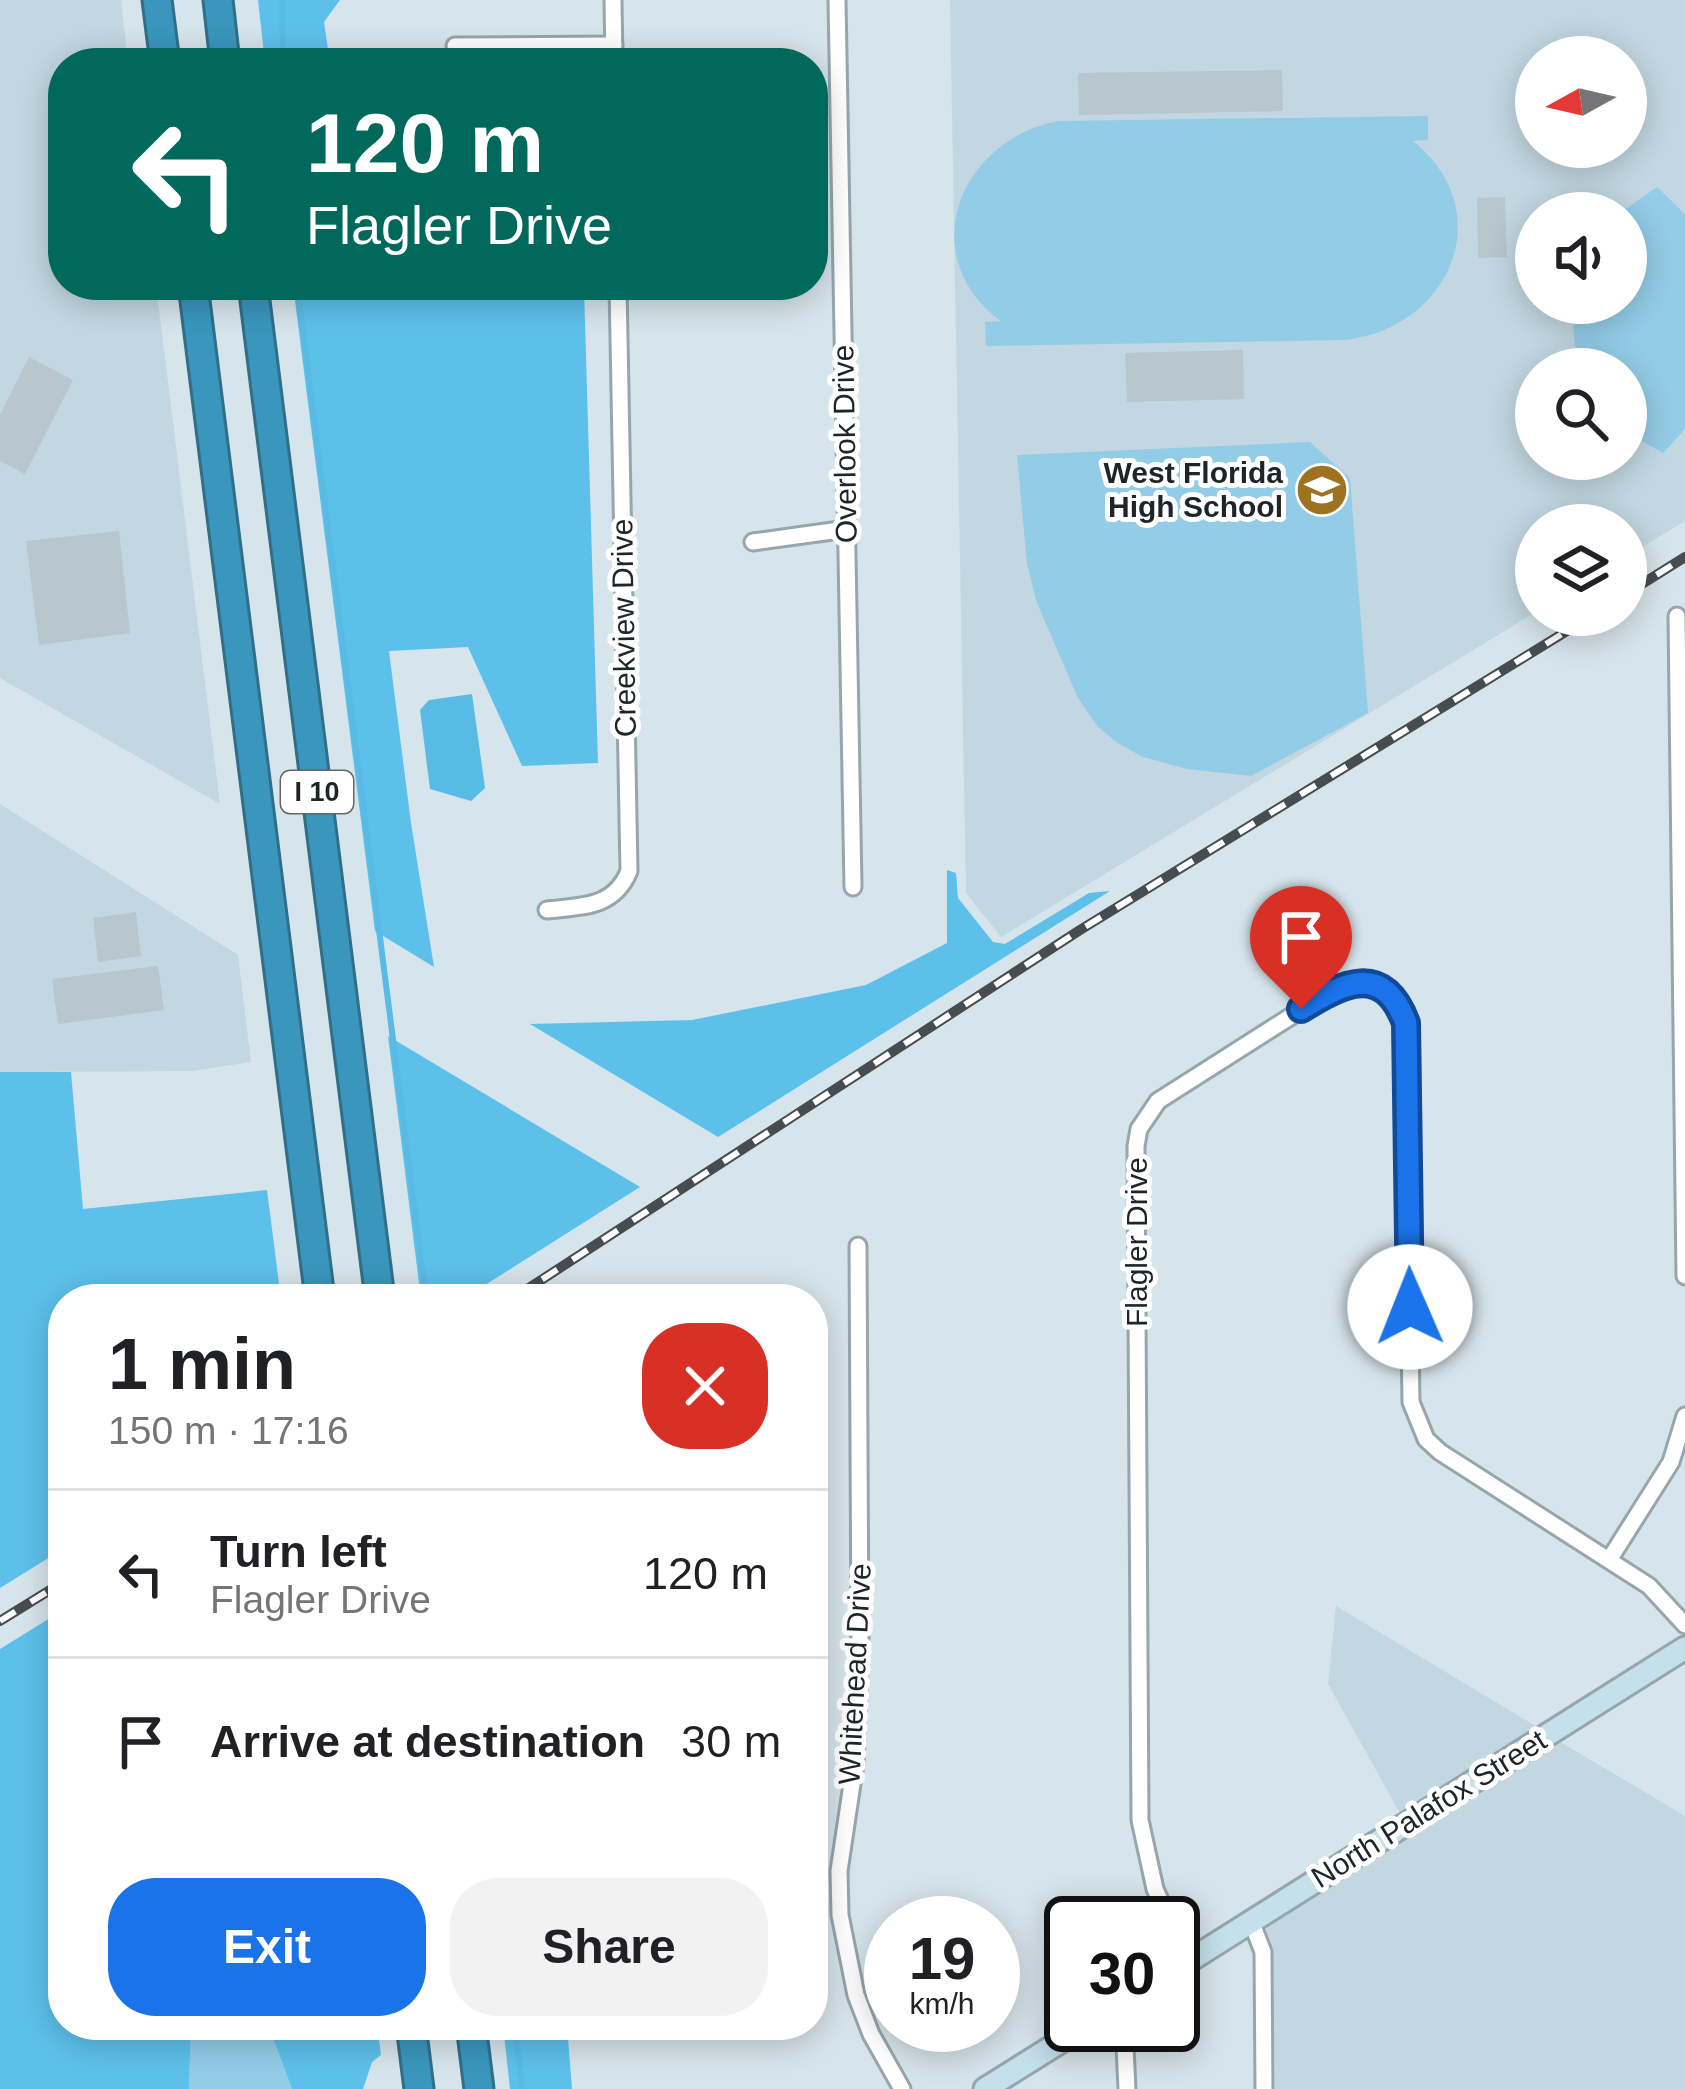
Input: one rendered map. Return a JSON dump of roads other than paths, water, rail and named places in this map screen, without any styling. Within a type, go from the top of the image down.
[{"type":"highway","points":[[158,0],[163,48]]},
{"type":"highway","points":[[218,0],[224,48]]},
{"type":"highway","name":"I 10","points":[[195,300],[318,1284]]},
{"type":"highway","name":"I 10","points":[[255,300],[378,1284]]},
{"type":"highway","points":[[413,2040],[419,2089]]},
{"type":"highway","points":[[473,2040],[478,2089]]},
{"type":"main road","name":"North Palafox Street","points":[[1200,1954],[1685,1648]]},
{"type":"main road","points":[[985,2089],[1044,2052]]},
{"type":"street","points":[[613,0],[614,48]]},
{"type":"street","name":"Overlook Drive","points":[[837,0],[854,887]]},
{"type":"street","points":[[455,46],[495,48]]},
{"type":"street","name":"Creekview Drive","points":[[547,910],[603,903],[622,887],[629,872],[618,300]]},
{"type":"street","points":[[754,542],[847,529]]},
{"type":"street","points":[[1677,616],[1685,1276]]},
{"type":"street","name":"Flagler Drive","points":[[1158,1896],[1140,1820],[1136,1146],[1147,1113],[1158,1101],[1337,986],[1366,983],[1392,997],[1406,1023],[1411,1402],[1416,1420],[1440,1452],[1649,1586],[1685,1625]]},
{"type":"street","name":"Whitehead Drive","points":[[858,1246],[860,1643],[855,1764],[839,1871],[840,1915],[856,1995],[871,2034],[902,2089]]},
{"type":"street","points":[[1610,1560],[1671,1462],[1685,1416]]},
{"type":"street","points":[[1251,1921],[1263,1952],[1264,2089]]},
{"type":"street","points":[[1125,2052],[1126,2089]]},
{"type":"waterway","points":[[282,0],[283,48]]},
{"type":"waterway","points":[[299,300],[424,1284]]},
{"type":"waterway","points":[[517,2040],[522,2089]]},
{"type":"railway","points":[[1647,581],[1685,557]]},
{"type":"railway","points":[[535,1284],[1080,930],[1559,636]]},
{"type":"railway","points":[[0,1621],[48,1591]]},
{"type":"place","name":"West Florida High School","points":[[1322,490]]}]
